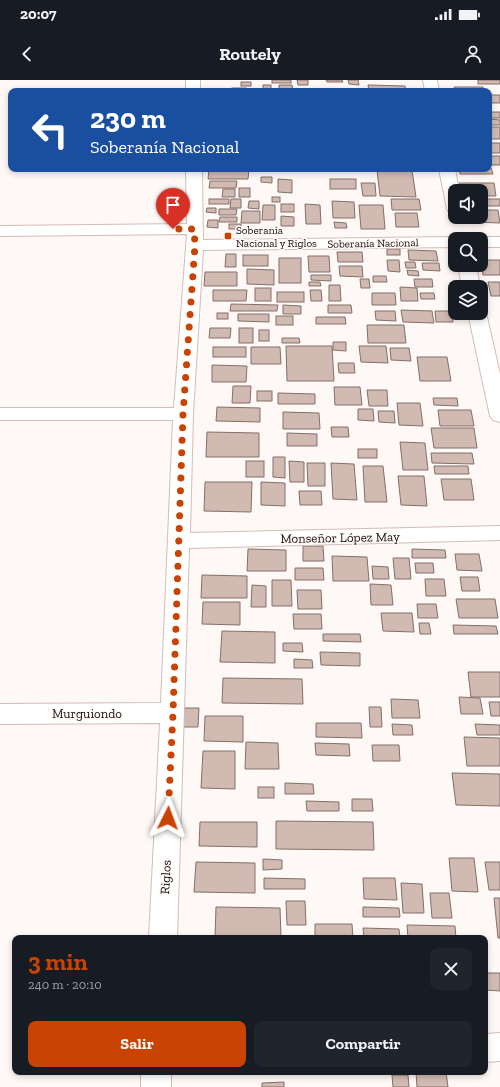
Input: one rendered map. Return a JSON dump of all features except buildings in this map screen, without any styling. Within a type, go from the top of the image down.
[{"type":"street","name":"Riglos","points":[[162,935],[173,713],[183,414],[195,237],[194,172]]},
{"type":"street","points":[[448,172],[450,184]]},
{"type":"street","name":"Soberanía Nacional","points":[[0,231],[195,237],[448,242]]},
{"type":"street","points":[[488,242],[500,242]]},
{"type":"street","points":[[479,320],[500,416]]},
{"type":"street","points":[[0,414],[183,414]]},
{"type":"street","name":"Monseñor López May","points":[[179,541],[500,533]]},
{"type":"street","name":"Murguiondo","points":[[0,714],[173,713]]},
{"type":"street","points":[[488,1048],[500,1047]]},
{"type":"street","points":[[156,1075],[156,1087]]},
{"type":"place","name":"Soberanía Nacional y Riglos","points":[[228,236]]},
{"type":"route","points":[[168,818],[183,414],[195,245],[194,229],[173,229]]}]
